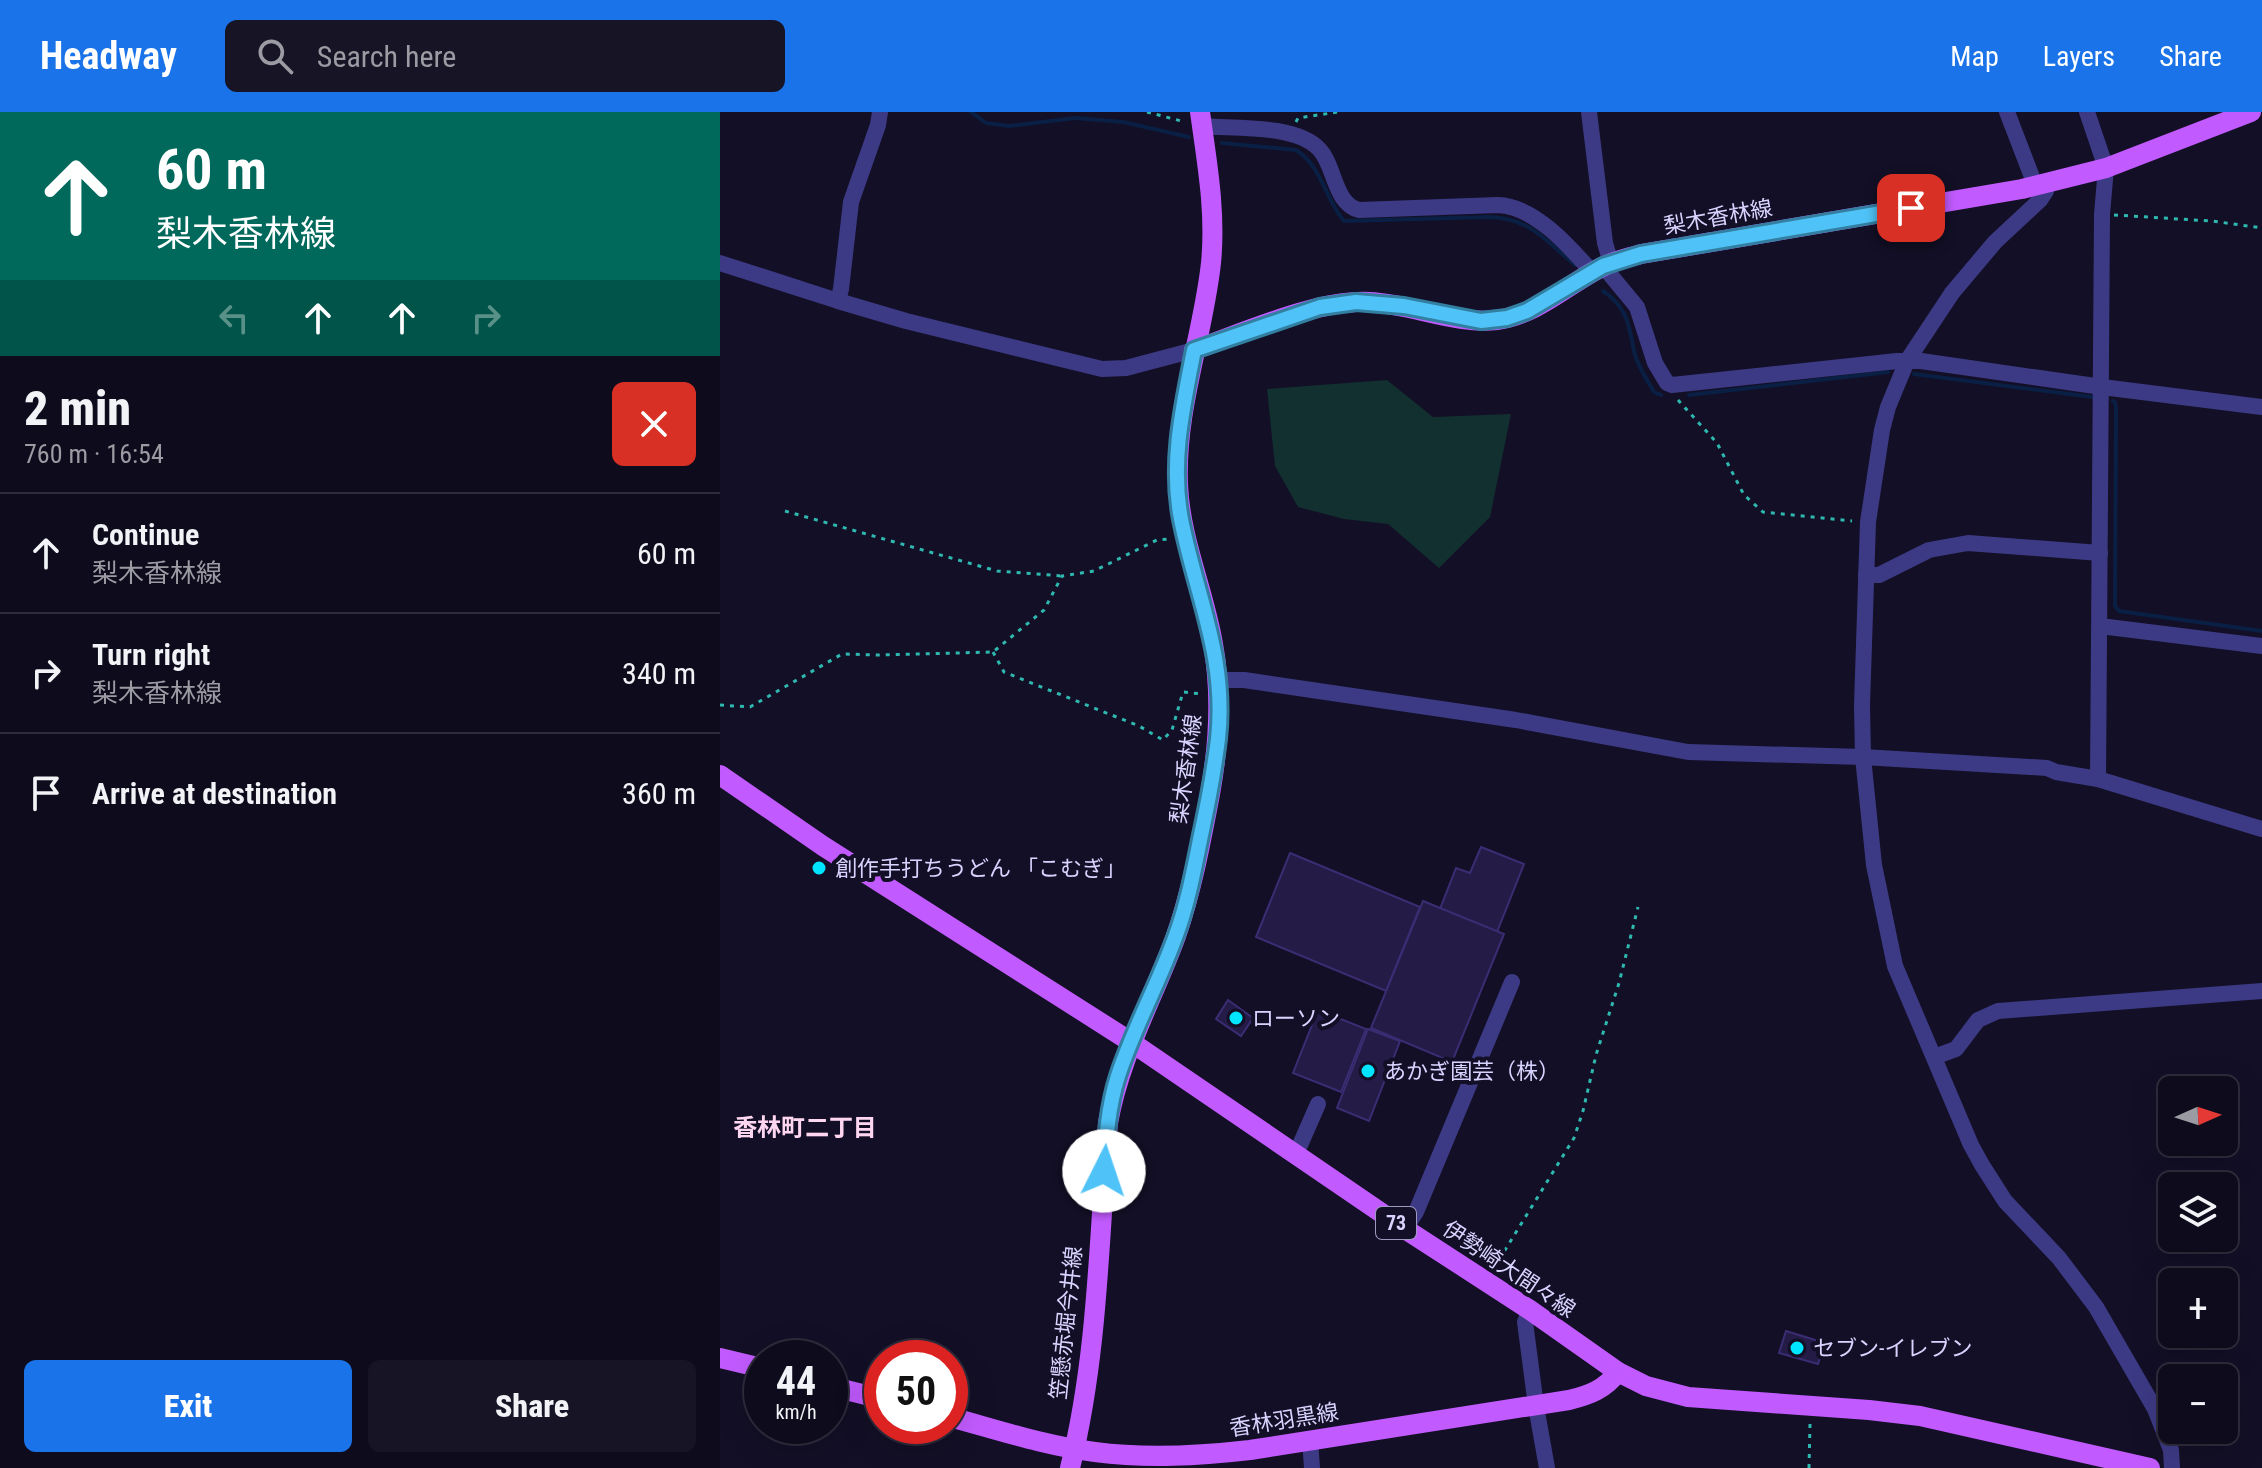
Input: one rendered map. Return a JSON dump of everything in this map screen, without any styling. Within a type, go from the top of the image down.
[{"type":"main road","name":"梨木香林線","points":[[1131,1042],[1176,934],[1192,879],[1218,740],[1219,688],[1213,641],[1179,502],[1179,429],[1194,350],[1320,307],[1356,302],[1404,306],[1481,321],[1496,321],[1527,311],[1602,267],[1668,249],[2041,185],[2106,168],[2230,116],[2251,112]]},
{"type":"main road","points":[[1194,350],[1211,265],[1212,244],[1212,195],[1201,119]]},
{"type":"main road","name":"伊勢崎大間々線","points":[[720,775],[823,846],[1131,1042],[1618,1372],[1655,1389],[1688,1397],[1920,1416],[2092,1462],[2150,1468]]},
{"type":"main road","name":"笠懸赤堀今井線","points":[[1072,1459],[1094,1319],[1108,1123],[1119,1074],[1131,1042]]},
{"type":"main road","points":[[720,1358],[744,1364]]},
{"type":"main road","name":"香林羽黒線","points":[[968,1423],[1072,1459],[1122,1455],[1201,1456],[1586,1396],[1606,1386],[1618,1372]]},
{"type":"street","points":[[838,301],[851,202],[880,112]]},
{"type":"street","points":[[1589,112],[1605,243],[1602,267]]},
{"type":"street","points":[[2007,112],[2046,191],[1995,242],[1952,293],[1907,361],[1888,407],[1876,463],[1868,522],[1862,705],[1863,757],[1874,865],[1892,954],[1971,1145],[2005,1201],[2081,1285],[2131,1366],[2165,1432],[2171,1450],[2172,1468]]},
{"type":"street","points":[[2087,112],[2106,168],[2102,214],[2098,779]]},
{"type":"street","points":[[1201,119],[1293,134],[1320,149],[1341,194],[1352,209],[1498,205],[1520,208],[1602,267],[1637,307],[1655,363],[1667,383],[1672,385],[1806,369],[1921,361],[2262,407]]},
{"type":"street","points":[[720,263],[906,321],[1102,369],[1126,368],[1194,350]]},
{"type":"street","points":[[1866,575],[1879,575],[1929,550],[1968,543],[2100,553]]},
{"type":"street","points":[[2100,626],[2262,646]]},
{"type":"street","points":[[1219,688],[1244,680],[1516,720],[1688,752],[2034,766],[2098,779],[2262,829]]},
{"type":"street","points":[[1405,1229],[1416,1212],[1512,982]]},
{"type":"street","points":[[1934,1057],[1956,1049],[1978,1020],[1998,1011],[2262,991]]},
{"type":"street","points":[[1294,1153],[1318,1104]]},
{"type":"street","points":[[1530,1310],[1525,1319],[1547,1468]]},
{"type":"street","points":[[1310,1440],[1312,1468]]},
{"type":"path","points":[[1147,112],[1201,119]]},
{"type":"path","points":[[1293,134],[1298,118],[1338,112]]},
{"type":"path","points":[[2102,214],[2212,221],[2262,228]]},
{"type":"path","points":[[1672,385],[1679,403],[1717,443],[1744,495],[1763,512],[1868,522]]},
{"type":"path","points":[[785,511],[997,571],[1062,576],[1094,571],[1157,540],[1186,537]]},
{"type":"path","points":[[720,705],[750,707],[842,654],[993,652],[1044,610],[1062,576]]},
{"type":"path","points":[[993,652],[1004,672],[1139,726],[1163,740],[1172,730],[1183,692],[1219,688]]},
{"type":"path","points":[[1485,1281],[1574,1138],[1638,907]]},
{"type":"path","points":[[1809,1468],[1810,1406]]},
{"type":"green space","points":[[1387,380],[1433,417],[1511,414],[1490,517],[1439,568],[1388,524],[1344,519],[1298,507],[1275,466],[1267,389]]},
{"type":"building","points":[[1481,847],[1524,864],[1497,932],[1440,909],[1456,868],[1470,873]]},
{"type":"building","points":[[1290,853],[1420,907],[1386,991],[1256,937]]},
{"type":"building","points":[[1423,901],[1504,934],[1452,1062],[1371,1028]]},
{"type":"building","points":[[1228,1000],[1253,1018],[1241,1036],[1216,1019]]},
{"type":"building","points":[[1318,1010],[1366,1029],[1341,1092],[1293,1073]]},
{"type":"building","points":[[1368,1029],[1400,1041],[1369,1121],[1337,1108]]},
{"type":"building","points":[[1786,1331],[1825,1343],[1818,1364],[1779,1353]]},
{"type":"waterway","points":[[971,112],[986,123],[1009,126],[1075,118],[1123,122],[1189,137]]},
{"type":"waterway","points":[[1222,143],[1296,150],[1312,165],[1344,221],[1502,218],[1536,232],[1575,265]]},
{"type":"waterway","points":[[1603,291],[1622,310],[1640,367],[1654,392],[1661,395]]},
{"type":"waterway","points":[[1689,395],[1888,372]]},
{"type":"waterway","points":[[1914,374],[2093,397]]},
{"type":"waterway","points":[[2113,401],[2116,408],[2115,606],[2119,611],[2262,631]]},
{"type":"place","name":"創作手打ちうどん 「こむぎ」","points":[[819,868]]},
{"type":"place","name":"ローソン","points":[[1236,1018]]},
{"type":"place","name":"あかぎ園芸（株）","points":[[1368,1071]]},
{"type":"place","name":"セブン-イレブン","points":[[1797,1348]]},
{"type":"district","name":"香林町二丁目","points":[[805,1128]]},
{"type":"route","points":[[1104,1171],[1112,1099],[1119,1074],[1183,914],[1210,792],[1218,740],[1218,680],[1213,641],[1181,519],[1178,484],[1179,429],[1194,350],[1320,307],[1356,302],[1404,306],[1481,321],[1496,321],[1527,311],[1603,266],[1641,254],[1911,208]]}]
